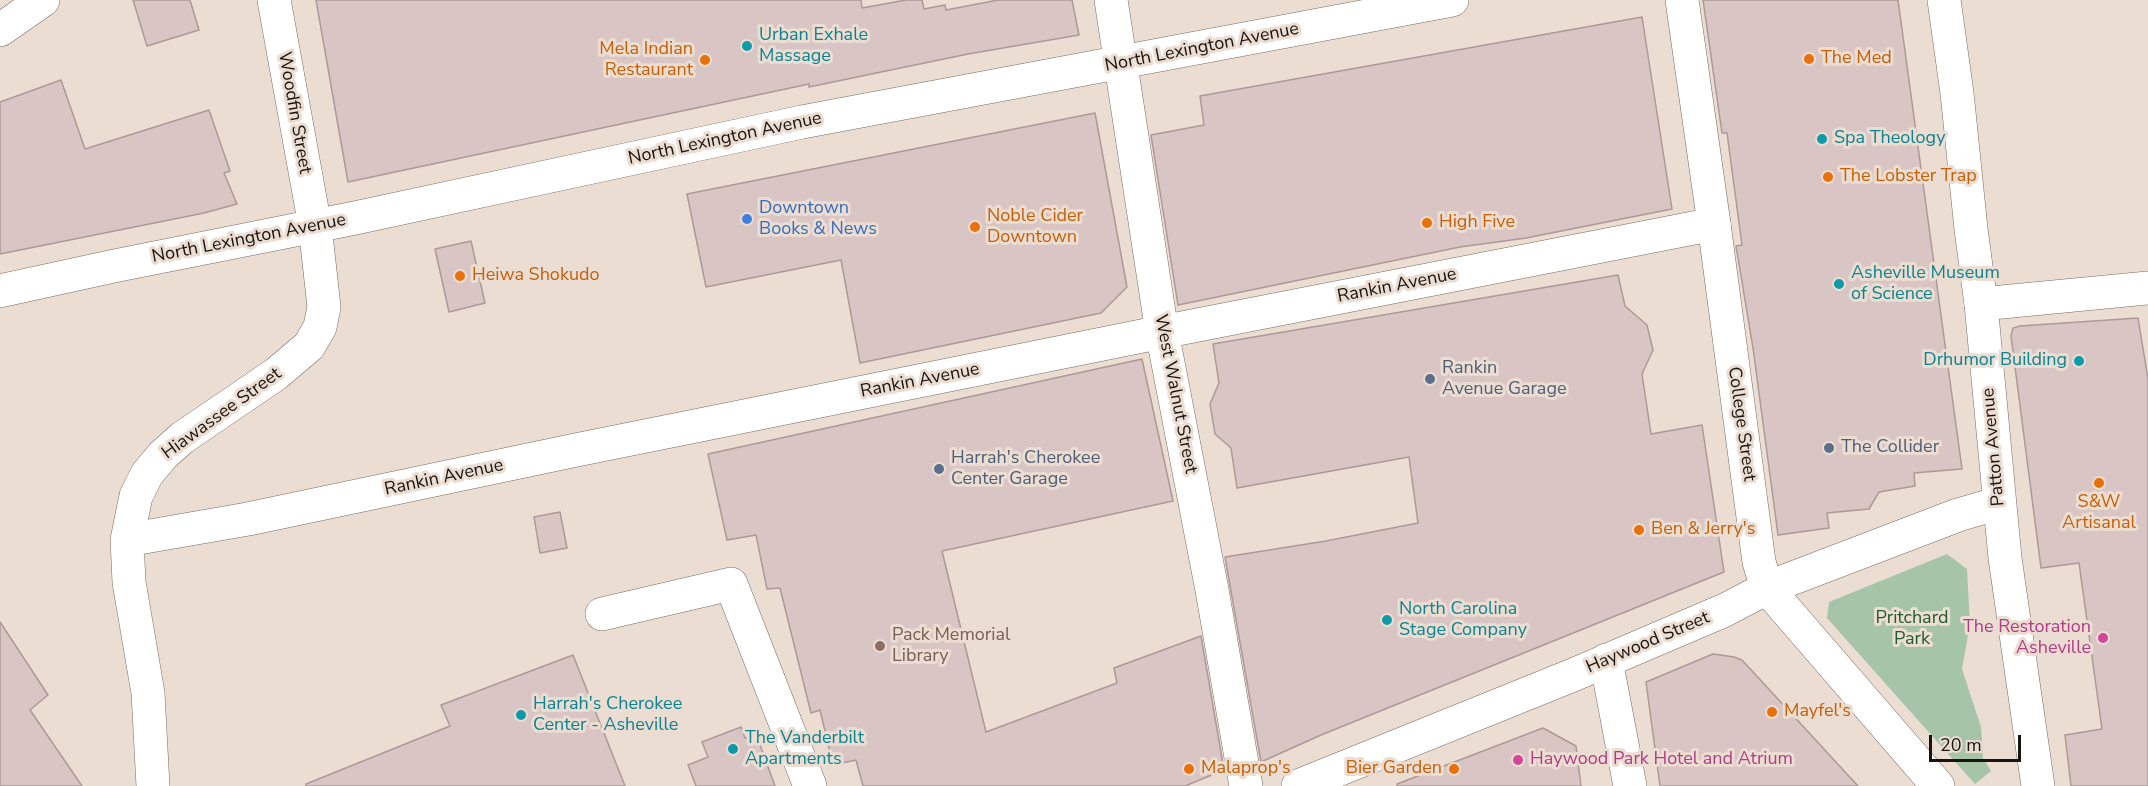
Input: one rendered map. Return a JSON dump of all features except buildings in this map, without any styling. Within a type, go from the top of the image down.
[{"type":"street","points":[[0,30],[43,0]]},
{"type":"street","name":"Woodfin Street","points":[[274,0],[315,226]]},
{"type":"street","name":"West Walnut Street","points":[[1111,0],[1162,332],[1212,590],[1246,786]]},
{"type":"street","name":"North Lexington Avenue","points":[[0,291],[802,122],[1452,0]]},
{"type":"street","name":"College Street","points":[[1682,0],[1759,562],[1767,588],[1938,786]]},
{"type":"street","name":"Patton Avenue","points":[[1944,0],[1981,304],[1999,503],[2038,786]]},
{"type":"street","name":"Rankin Avenue","points":[[127,540],[248,519],[576,450],[1162,332],[1714,224]]},
{"type":"street","name":"Hiawassee Street","points":[[153,786],[148,693],[129,582],[127,540],[136,496],[147,474],[182,438],[283,369],[309,346],[320,327],[324,307],[315,226]]},
{"type":"street","points":[[1981,304],[2148,288]]},
{"type":"street","name":"Haywood Street","points":[[1298,786],[1725,610],[1767,588],[1958,514],[1999,503]]},
{"type":"street","points":[[602,614],[731,584],[810,786]]},
{"type":"street","points":[[1606,660],[1630,786]]},
{"type":"green space","name":"Pritchard Park","points":[[1947,554],[1967,569],[1970,624],[1962,669],[1981,727],[1983,758],[1991,771],[1975,784],[1827,618],[1829,602]]},
{"type":"place","name":"Urban Exhale Massage","points":[[747,46]]},
{"type":"place","name":"The Med","points":[[1809,59]]},
{"type":"place","name":"Mela Indian Restaurant","points":[[705,60]]},
{"type":"place","name":"Spa Theology","points":[[1822,139]]},
{"type":"place","name":"The Lobster Trap","points":[[1828,177]]},
{"type":"place","name":"Downtown Books & News","points":[[747,219]]},
{"type":"place","name":"High Five","points":[[1427,223]]},
{"type":"place","name":"Noble Cider Downtown","points":[[975,227]]},
{"type":"place","name":"Heiwa Shokudo","points":[[460,276]]},
{"type":"place","name":"Asheville Museum of Science","points":[[1839,284]]},
{"type":"place","name":"Drhumor Building","points":[[2079,361]]},
{"type":"place","name":"Rankin Avenue Garage","points":[[1430,379]]},
{"type":"place","name":"The Collider","points":[[1829,448]]},
{"type":"place","name":"Harrah's Cherokee Center Garage","points":[[939,469]]},
{"type":"place","name":"S&W Artisanal","points":[[2099,483]]},
{"type":"place","name":"Ben & Jerry's","points":[[1639,530]]},
{"type":"place","name":"North Carolina Stage Company","points":[[1387,620]]},
{"type":"place","name":"The Restoration Asheville","points":[[2103,638]]},
{"type":"place","name":"Pack Memorial Library","points":[[880,646]]},
{"type":"place","name":"Mayfel's","points":[[1772,712]]},
{"type":"place","name":"Harrah's Cherokee Center - Asheville","points":[[521,715]]},
{"type":"place","name":"The Vanderbilt Apartments","points":[[733,749]]},
{"type":"place","name":"Haywood Park Hotel and Atrium","points":[[1518,760]]},
{"type":"place","name":"Malaprop's","points":[[1189,769]]},
{"type":"place","name":"Bier Garden","points":[[1454,769]]}]
